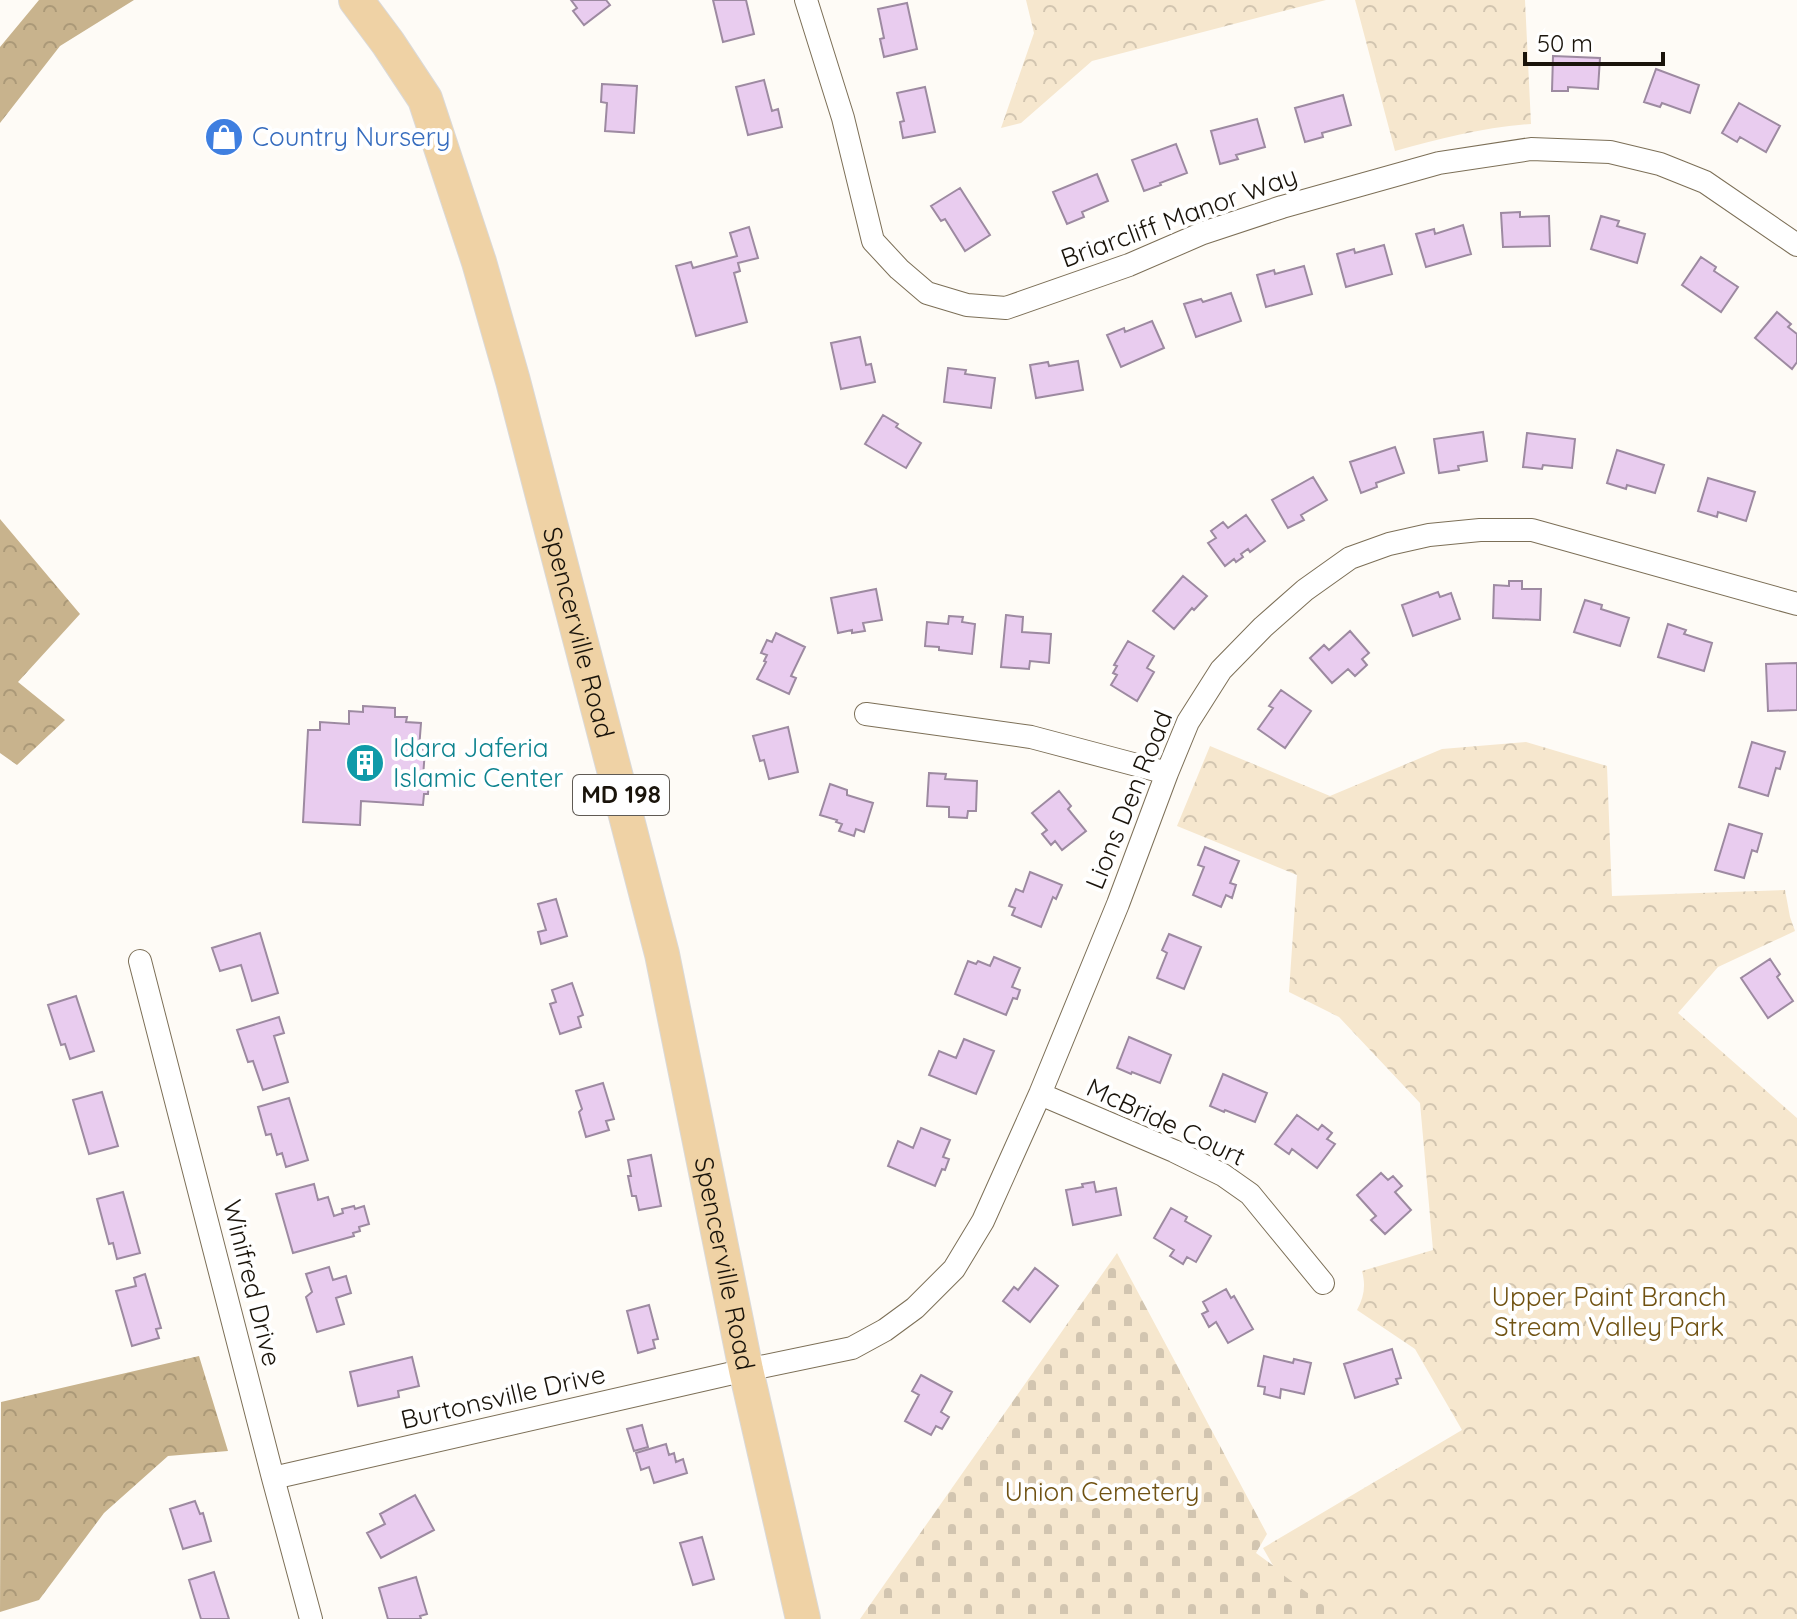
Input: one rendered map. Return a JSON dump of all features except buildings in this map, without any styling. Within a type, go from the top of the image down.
[{"type":"main road","name":"Spencerville Road","points":[[356,0],[425,99],[479,262],[513,381],[662,954],[746,1370],[803,1619]]},
{"type":"street","name":"Briarcliff Manor Way","points":[[806,0],[843,118],[873,241],[927,293],[967,305],[1006,308],[1129,265],[1203,233],[1282,207],[1439,163],[1531,149],[1610,152],[1660,164],[1705,182],[1797,245]]},
{"type":"street","name":"Lions Den Road","points":[[746,1370],[852,1348],[885,1330],[915,1308],[954,1269],[983,1221],[1040,1094],[1188,722],[1221,670],[1305,590],[1350,558],[1389,544],[1429,535],[1480,530],[1532,530],[1797,604]]},
{"type":"street","points":[[866,714],[1031,737],[1167,773]]},
{"type":"street","name":"Winifred Drive","points":[[140,961],[311,1619]]},
{"type":"street","name":"McBride Court","points":[[1040,1094],[1223,1175],[1250,1194],[1323,1283]]},
{"type":"street","name":"Burtonsville Drive","points":[[273,1478],[746,1370]]},
{"type":"green space","points":[[39,0],[134,0],[60,46],[0,123],[0,47]]},
{"type":"green space","points":[[1026,0],[1326,0],[1092,61],[1021,123],[1001,128],[1034,33]]},
{"type":"green space","points":[[1355,0],[1525,0],[1531,124],[1479,131],[1395,151]]},
{"type":"green space","points":[[0,519],[80,614],[18,682],[65,720],[17,765],[0,753]]},
{"type":"green space","name":"Upper Paint Branch Stream Valley Park","points":[[1526,742],[1607,766],[1612,896],[1785,890],[1795,931],[1718,967],[1678,1013],[1797,1118],[1797,1619],[1343,1619],[1275,1569],[1263,1548],[1462,1430],[1415,1349],[1357,1310],[1364,1291],[1362,1271],[1433,1250],[1420,1103],[1339,1017],[1289,992],[1297,875],[1177,826],[1210,746],[1330,796],[1442,749]]},
{"type":"green space","name":"Union Cemetery","points":[[1117,1253],[1267,1534],[1256,1553],[1346,1619],[860,1619]]},
{"type":"green space","points":[[199,1356],[228,1451],[168,1456],[104,1513],[39,1600],[0,1612],[1,1402]]},
{"type":"place","name":"Country Nursery","points":[[224,137]]},
{"type":"place","name":"Idara Jaferia Islamic Center","points":[[365,763]]}]
